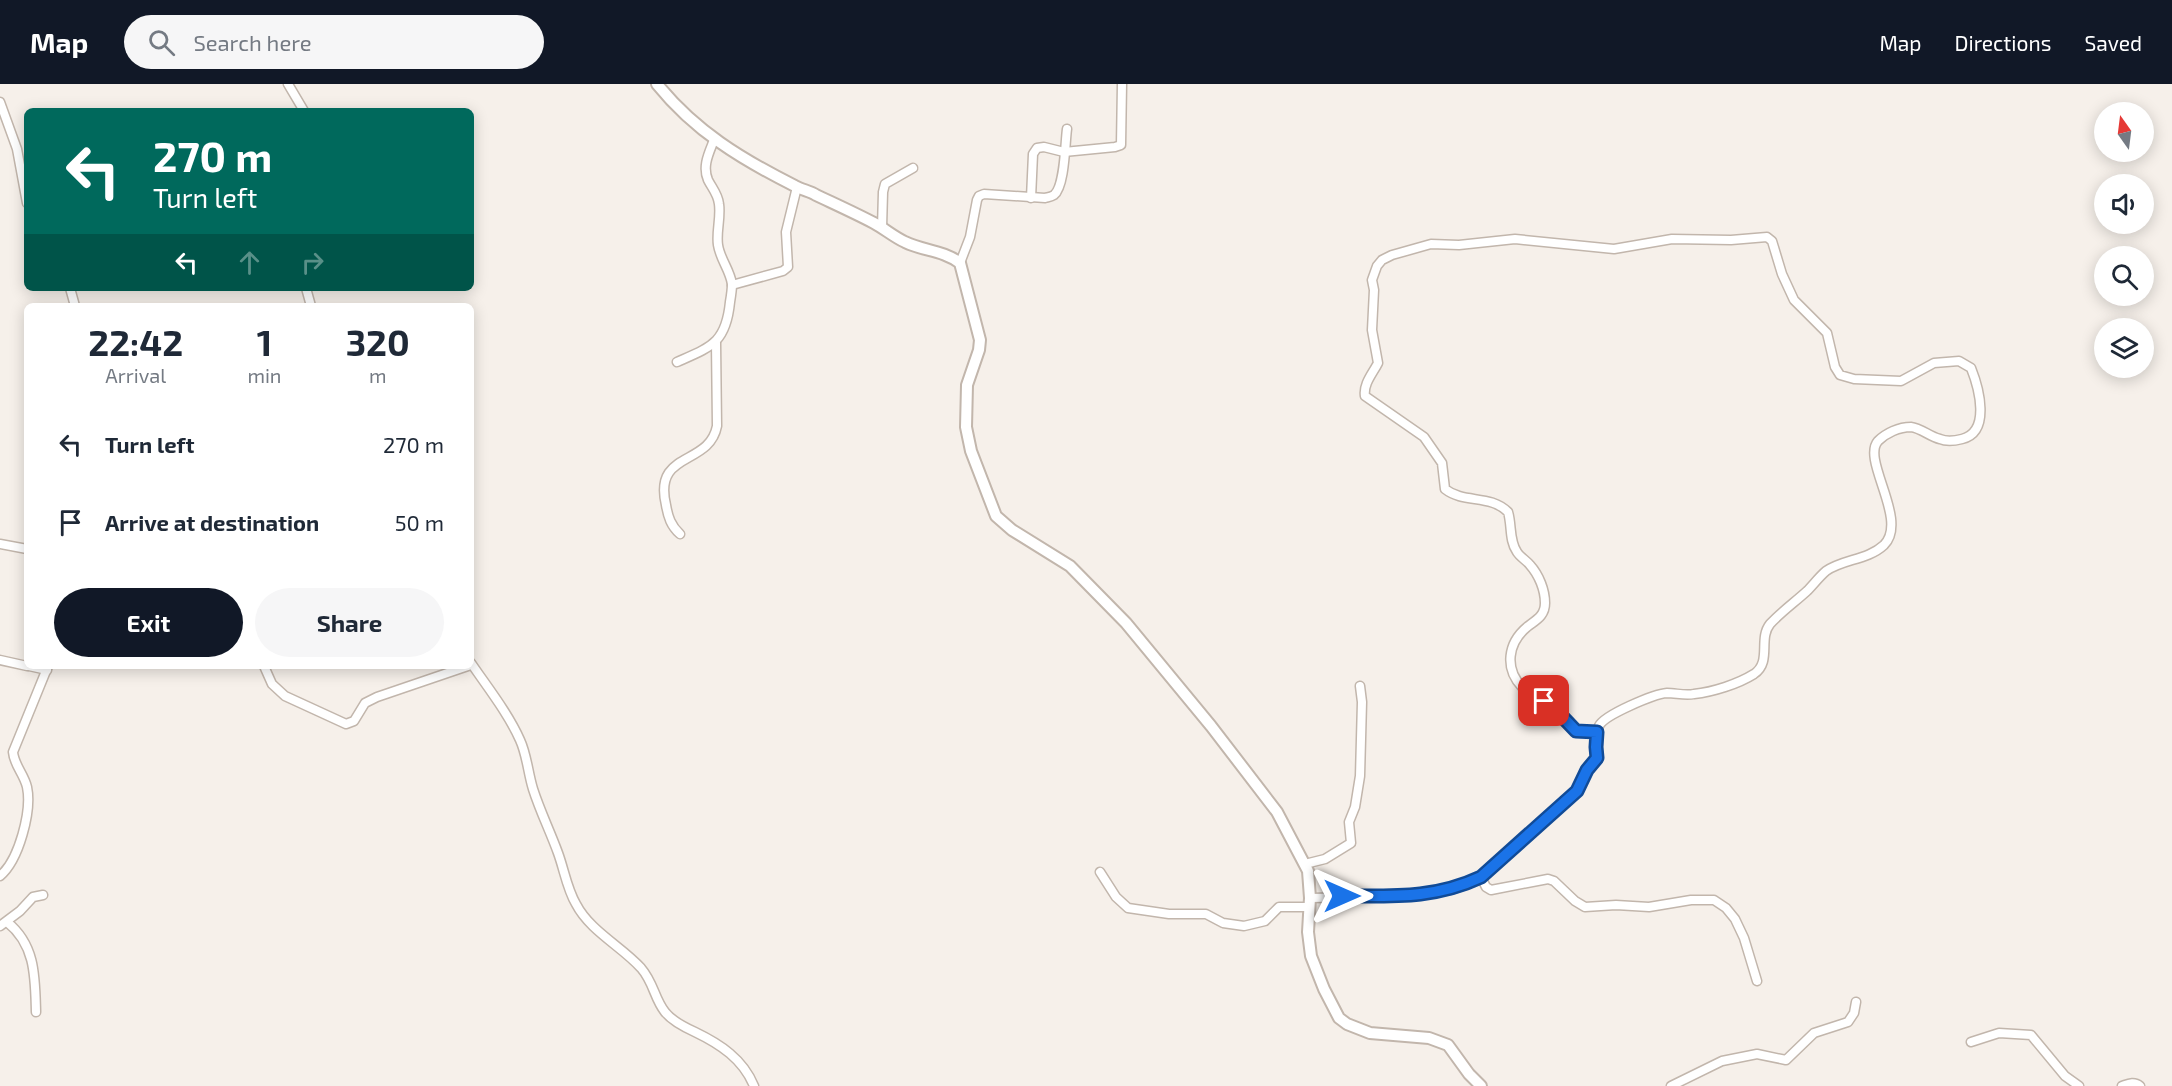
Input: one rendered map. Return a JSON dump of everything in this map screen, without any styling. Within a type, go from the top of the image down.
[{"type":"street","points":[[288,84],[302,108]]},
{"type":"street","points":[[657,84],[674,105],[714,140],[734,153],[797,188],[810,191],[911,245],[942,252],[960,263]]},
{"type":"street","points":[[1031,198],[1035,151],[1040,147],[1064,152],[1121,145],[1122,84]]},
{"type":"street","points":[[0,102],[16,143],[24,187]]},
{"type":"street","points":[[1067,129],[1061,178],[1056,193],[1051,197],[1031,198],[984,194],[979,196],[976,200],[970,237],[960,263],[980,340],[968,385],[965,414],[968,436],[977,469],[996,516],[1012,530],[1070,566],[1138,636],[1269,801],[1285,825],[1308,871],[1308,932],[1311,956],[1324,989],[1340,1018],[1347,1024],[1370,1033],[1429,1038],[1448,1045],[1469,1074],[1481,1086]]},
{"type":"street","points":[[680,534],[672,527],[667,513],[664,484],[669,471],[679,462],[694,455],[715,436],[717,426],[716,343],[729,315],[732,285],[718,248],[720,207],[705,171],[714,140]]},
{"type":"street","points":[[882,228],[885,184],[913,168]]},
{"type":"street","points":[[732,285],[783,272],[788,267],[786,232],[797,188]]},
{"type":"street","points":[[1100,872],[1116,897],[1128,908],[1169,914],[1206,914],[1223,923],[1244,926],[1265,921],[1279,908],[1309,902],[1413,896],[1450,890],[1481,877],[1580,788],[1582,779],[1597,758],[1597,732],[1603,721],[1645,699],[1668,693],[1698,694],[1731,684],[1755,673],[1763,663],[1765,635],[1771,623],[1826,572],[1877,549],[1888,538],[1887,495],[1875,462],[1874,451],[1877,443],[1886,435],[1905,427],[1915,427],[1938,439],[1950,441],[1965,438],[1975,433],[1979,427],[1980,412],[1971,368],[1959,361],[1934,363],[1900,381],[1854,379],[1840,375],[1835,367],[1827,333],[1794,300],[1782,274],[1773,242],[1767,237],[1731,240],[1672,239],[1614,249],[1525,239],[1459,245],[1431,244],[1382,260],[1374,273],[1372,330],[1378,363],[1367,382],[1364,390],[1365,396],[1424,437],[1442,462],[1445,489],[1455,495],[1490,500],[1508,512],[1513,545],[1517,553],[1539,577],[1546,602],[1541,617],[1521,633],[1510,653],[1509,663],[1513,677],[1523,688],[1555,709],[1576,731],[1597,732]]},
{"type":"street","points":[[677,362],[716,343]]},
{"type":"street","points":[[0,544],[24,548]]},
{"type":"street","points":[[0,660],[24,665]]},
{"type":"street","points":[[0,876],[12,863],[19,847],[28,797],[25,780],[17,766],[13,752],[48,669]]},
{"type":"street","points":[[265,669],[272,684],[285,696],[346,724],[356,719],[365,703],[377,697],[458,669]]},
{"type":"street","points":[[473,669],[497,700],[519,739],[541,813],[581,912],[589,922],[644,971],[667,1015],[725,1049],[741,1065],[754,1086]]},
{"type":"street","points":[[1305,864],[1325,859],[1351,843],[1349,822],[1356,804],[1360,776],[1362,702],[1360,686]]},
{"type":"street","points":[[1481,877],[1486,887],[1491,890],[1551,879],[1585,907],[1616,905],[1649,907],[1691,900],[1714,900],[1726,908],[1735,919],[1744,938],[1757,981]]},
{"type":"street","points":[[36,1012],[30,952],[20,934],[3,924],[20,911],[28,901],[43,895]]},
{"type":"street","points":[[1671,1086],[1722,1061],[1757,1054],[1786,1060],[1814,1033],[1851,1020],[1856,1002]]},
{"type":"street","points":[[1971,1042],[2004,1033],[2031,1035],[2065,1076],[2079,1086]]},
{"type":"street","points":[[2122,1086],[2137,1083],[2140,1086]]},
{"type":"route","points":[[1342,896],[1413,896],[1465,885],[1481,877],[1577,791],[1587,770],[1597,758],[1597,732],[1576,731],[1544,701]]}]
